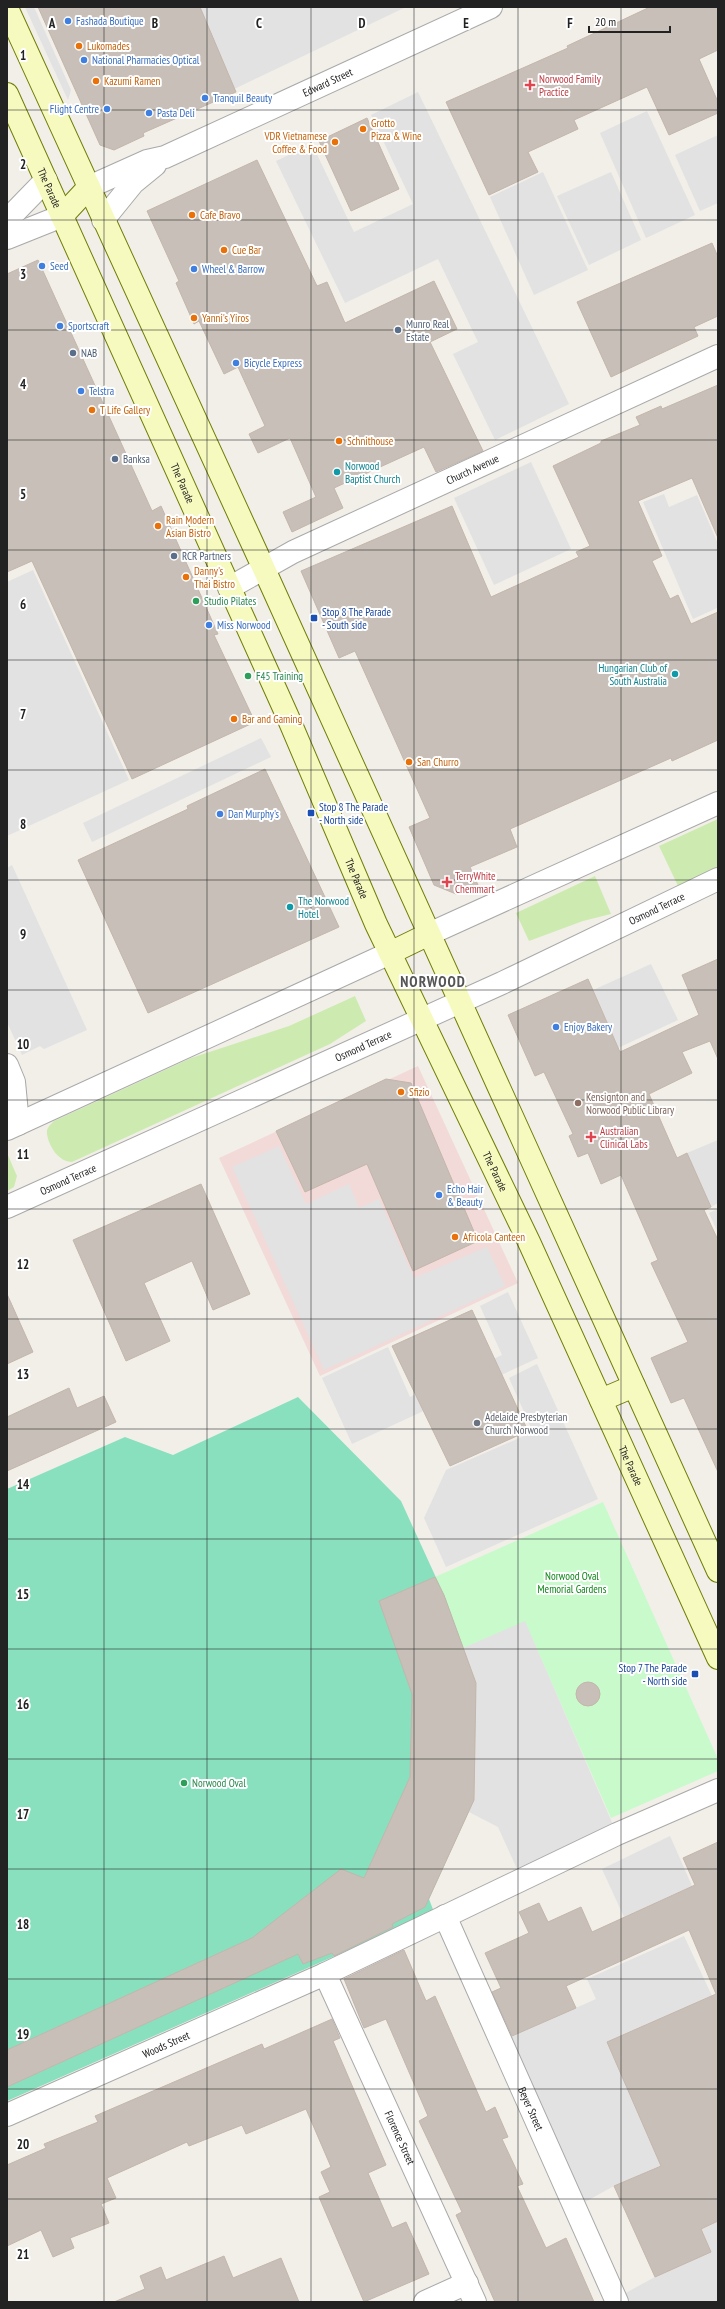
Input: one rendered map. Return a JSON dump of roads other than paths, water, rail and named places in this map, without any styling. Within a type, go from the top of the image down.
[{"type":"main road","points":[[7,8],[264,569],[718,1571]]},
{"type":"main road","name":"The Parade","points":[[7,94],[287,715],[390,953],[529,1242],[718,1658]]},
{"type":"main road","points":[[62,216],[89,187]]},
{"type":"main road","points":[[390,953],[429,934]]},
{"type":"main road","points":[[602,1400],[634,1386]]},
{"type":"street","name":"Edward Street","points":[[89,187],[147,161],[165,157],[491,7]]},
{"type":"street","name":"Edward Street","points":[[103,220],[133,183],[165,157]]},
{"type":"street","points":[[7,220],[46,180]]},
{"type":"street","points":[[7,238],[62,216]]},
{"type":"street","name":"Church Avenue","points":[[229,588],[293,552],[718,356]]},
{"type":"street","points":[[429,934],[718,803]]},
{"type":"street","name":"Osmond Terrace","points":[[7,1207],[460,1001],[718,879]]},
{"type":"street","points":[[7,1065],[14,1082],[13,1126],[390,953]]},
{"type":"street","name":"Woods Street","points":[[7,2115],[325,1974],[617,1834],[718,1790]]},
{"type":"street","name":"Beyer Street","points":[[445,1916],[617,2302]]},
{"type":"street","name":"Florence Street","points":[[325,1974],[471,2293]]},
{"type":"street","points":[[425,2302],[471,2293]]},
{"type":"place","name":"Fashada Boutique","points":[[68,21]]},
{"type":"place","name":"Lukomades","points":[[79,46]]},
{"type":"place","name":"National Pharmacies Optical","points":[[84,60]]},
{"type":"place","name":"Kazumi Ramen","points":[[96,81]]},
{"type":"place","name":"Norwood Family Practice","points":[[530,85]]},
{"type":"place","name":"Tranquil Beauty","points":[[205,98]]},
{"type":"place","name":"Flight Centre","points":[[107,109]]},
{"type":"place","name":"Pasta Deli","points":[[149,113]]},
{"type":"place","name":"Grotto Pizza & Wine","points":[[363,129]]},
{"type":"place","name":"VDR Vietnamese Coffee & Food","points":[[335,142]]},
{"type":"place","name":"Cafe Bravo","points":[[192,215]]},
{"type":"place","name":"Cue Bar","points":[[224,250]]},
{"type":"place","name":"Seed","points":[[42,266]]},
{"type":"place","name":"Wheel & Barrow","points":[[194,269]]},
{"type":"place","name":"Yanni's Yiros","points":[[194,318]]},
{"type":"place","name":"Sportscraft","points":[[60,326]]},
{"type":"place","name":"Munro Real Estate","points":[[398,330]]},
{"type":"place","name":"NAB","points":[[73,353]]},
{"type":"place","name":"Bicycle Express","points":[[236,363]]},
{"type":"place","name":"Telstra","points":[[81,391]]},
{"type":"place","name":"T Life Gallery","points":[[92,410]]},
{"type":"place","name":"Schnithouse","points":[[339,441]]},
{"type":"place","name":"Banksa","points":[[115,459]]},
{"type":"place","name":"Norwood Baptist Church","points":[[337,472]]},
{"type":"place","name":"Rain Modern Asian Bistro","points":[[158,526]]},
{"type":"place","name":"RCR Partners","points":[[174,556]]},
{"type":"place","name":"Danny's Thai Bistro","points":[[186,577]]},
{"type":"place","name":"Studio Pilates","points":[[196,601]]},
{"type":"place","name":"Stop 8 The Parade - South side","points":[[314,618]]},
{"type":"place","name":"Miss Norwood","points":[[209,625]]},
{"type":"place","name":"Hungarian Club of South Australia","points":[[675,674]]},
{"type":"place","name":"F45 Training","points":[[248,676]]},
{"type":"place","name":"Bar and Gaming","points":[[234,719]]},
{"type":"place","name":"San Churro","points":[[409,762]]},
{"type":"place","name":"Stop 8 The Parade - North side","points":[[311,813]]},
{"type":"place","name":"Dan Murphy's","points":[[220,814]]},
{"type":"place","name":"TerryWhite Chemmart","points":[[447,882]]},
{"type":"place","name":"The Norwood Hotel","points":[[290,907]]},
{"type":"place","name":"Enjoy Bakery","points":[[556,1027]]},
{"type":"place","name":"Sfizio","points":[[401,1092]]},
{"type":"place","name":"Kensignton and Norwood Public Library","points":[[578,1103]]},
{"type":"place","name":"Australian Clinical Labs","points":[[591,1137]]},
{"type":"place","name":"Echo Hair & Beauty","points":[[439,1195]]},
{"type":"place","name":"Africola Canteen","points":[[455,1237]]},
{"type":"place","name":"Adelaide Presbyterian Church Norwood","points":[[477,1423]]},
{"type":"place","name":"Stop 7 The Parade - North side","points":[[695,1674]]},
{"type":"place","name":"Norwood Oval","points":[[184,1783]]},
{"type":"district","name":"NORWOOD","points":[[433,982]]},
{"type":"park label","name":"Norwood Oval Memorial Gardens","points":[[572,1582]]}]
